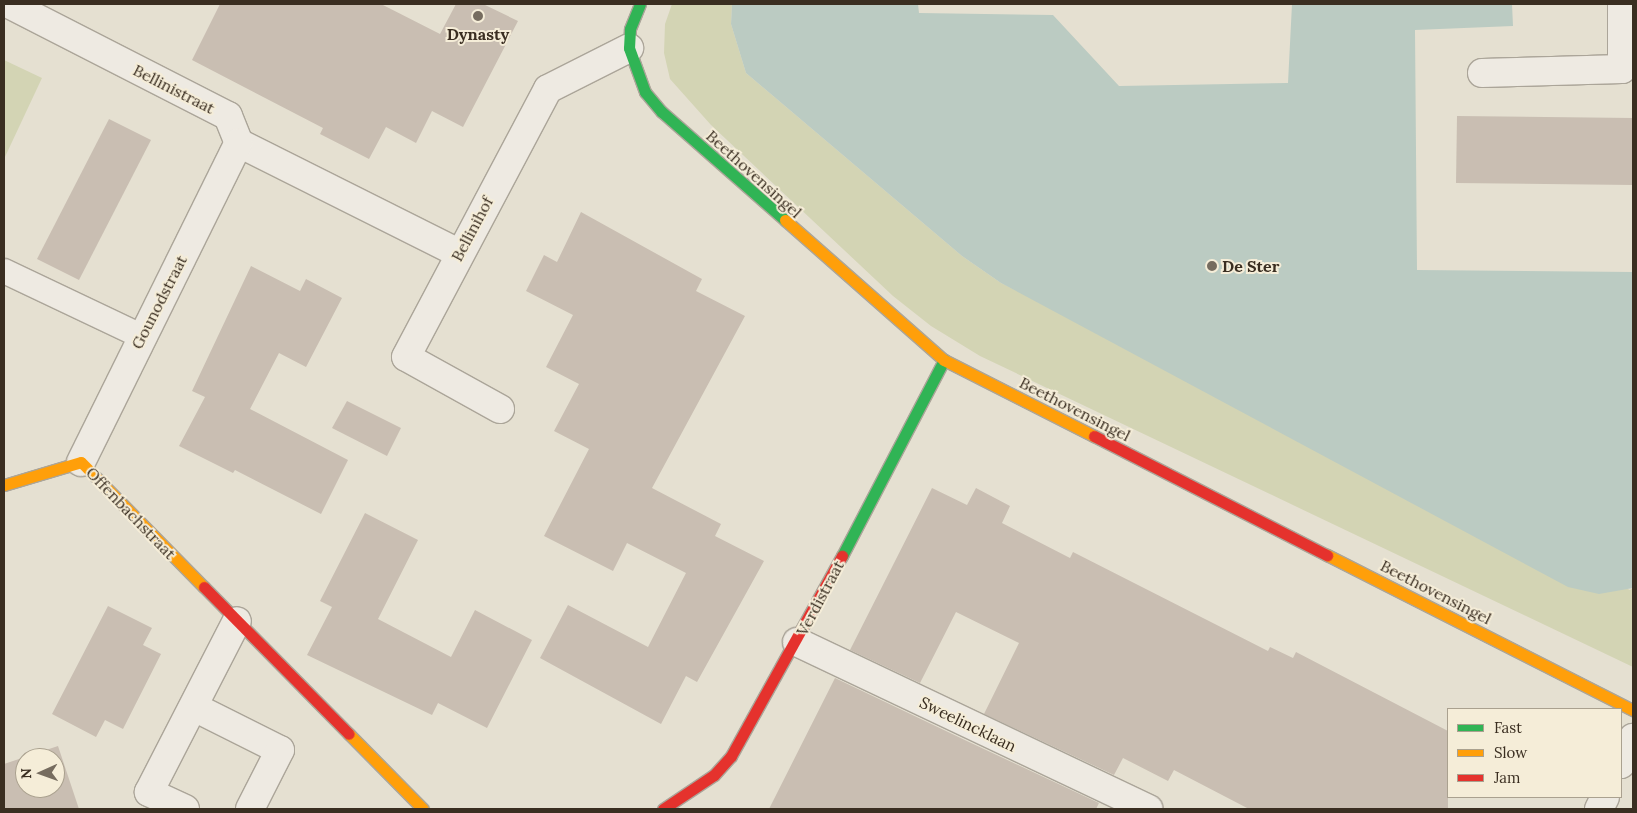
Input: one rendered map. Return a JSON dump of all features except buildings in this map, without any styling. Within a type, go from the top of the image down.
[{"type":"street","name":"Bellinistraat","points":[[9,4],[228,116],[240,143]]},
{"type":"street","name":"Beethovensingel","points":[[640,4],[630,29],[629,48],[646,92],[662,112],[944,360],[1633,710]]},
{"type":"street","points":[[1482,73],[1628,69],[1622,4]]},
{"type":"street","name":"Bellinihof","points":[[500,409],[406,357],[548,90],[629,48]]},
{"type":"street","points":[[240,143],[460,253]]},
{"type":"street","name":"Gounodstraat","points":[[81,462],[140,336],[240,143]]},
{"type":"street","name":"Verdistraat","points":[[663,809],[714,775],[731,756],[797,642],[944,360]]},
{"type":"street","name":"Offenbachstraat","points":[[4,485],[81,462],[423,809]]},
{"type":"street","points":[[184,809],[149,792],[237,621]]},
{"type":"street","name":"Sweelincklaan","points":[[797,642],[1142,808]]},
{"type":"street","points":[[194,707],[280,750],[250,809]]},
{"type":"street","points":[[1622,762],[1633,738]]},
{"type":"lane","points":[[4,271],[140,336]]},
{"type":"green space","points":[[672,4],[732,4],[731,24],[746,73],[962,256],[1001,283],[1630,590],[1633,588],[1633,667],[980,356],[931,326],[893,296],[711,125],[670,79],[664,53],[665,24]]},
{"type":"green space","points":[[4,60],[42,78],[4,159]]},
{"type":"shaded area","points":[[732,4],[918,4],[919,13],[1053,15],[1119,86],[1288,83],[1292,4],[1512,4],[1513,26],[1415,30],[1417,270],[1633,272],[1633,588],[1599,594],[1568,587],[1001,283],[962,256],[746,73],[731,24]]},
{"type":"traffic: fast","points":[[640,4],[630,29],[629,48],[645,92],[662,112],[785,220]]},
{"type":"traffic: fast","points":[[842,556],[944,360]]},
{"type":"traffic: slow","points":[[785,220],[944,360],[1094,436]]},
{"type":"traffic: slow","points":[[4,485],[81,462],[204,587]]},
{"type":"traffic: slow","points":[[1327,555],[1633,710]]},
{"type":"traffic: slow","points":[[349,734],[423,809]]},
{"type":"traffic: jam","points":[[1094,436],[1327,555]]},
{"type":"traffic: jam","points":[[663,809],[714,775],[731,756],[842,556]]},
{"type":"traffic: jam","points":[[204,587],[349,734]]},
{"type":"place","name":"Dynasty","points":[[478,16]]},
{"type":"place","name":"De Ster","points":[[1212,266]]}]
